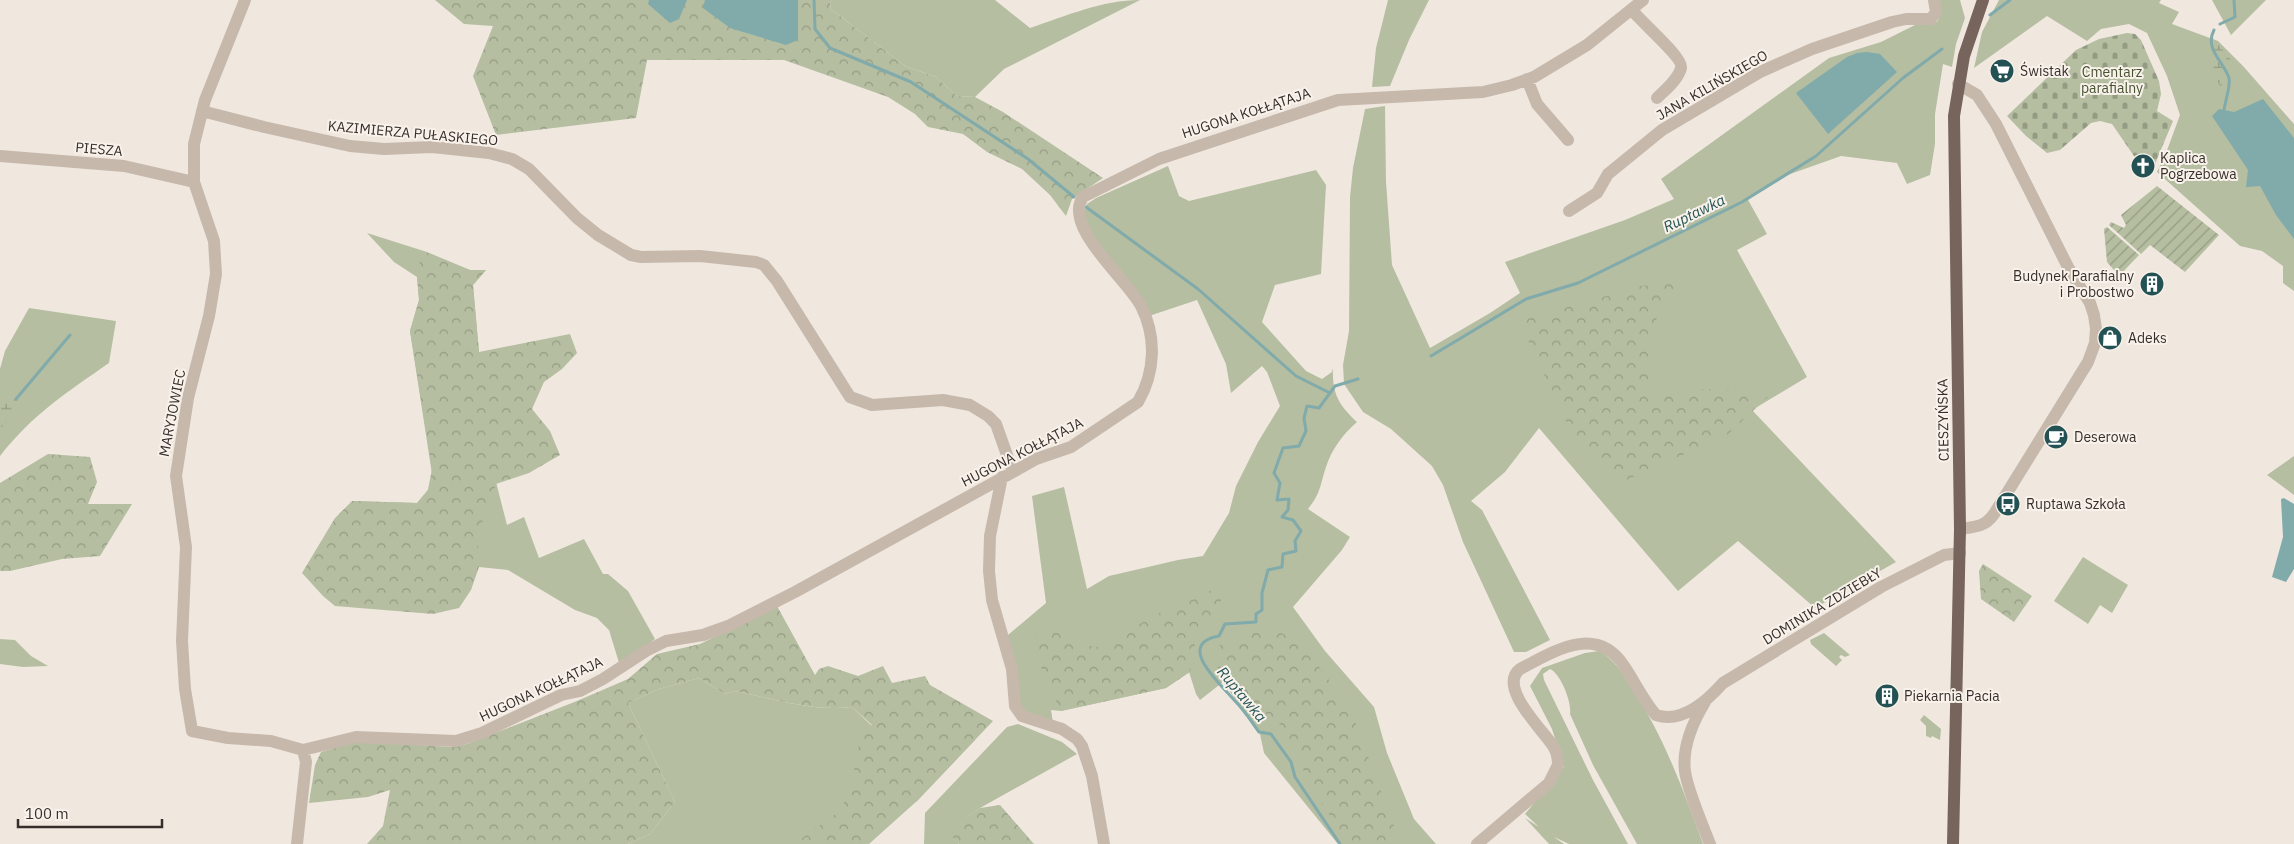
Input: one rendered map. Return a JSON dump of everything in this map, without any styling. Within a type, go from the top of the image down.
[{"type":"main road","name":"CIESZYŃSKA","points":[[1953,844],[1960,552],[1954,147],[1958,84],[1967,44],[1983,0]]},
{"type":"street","name":"MARYJOWIEC","points":[[244,0],[216,69],[202,111],[194,144],[194,182],[210,225],[214,242],[216,274],[209,316],[186,408],[176,476],[186,547],[182,641],[192,731],[199,734],[271,740],[303,750]]},
{"type":"street","name":"HUGONA KOŁŁĄTAJA","points":[[303,750],[356,737],[456,742],[482,733],[561,695],[580,691],[666,641],[703,635],[728,626],[803,587],[1007,474],[1036,459],[1071,447],[1130,409],[1144,391],[1149,378],[1152,347],[1146,320],[1134,294],[1083,230],[1078,215],[1080,202],[1083,197],[1159,159],[1325,104],[1358,98],[1483,92],[1527,80],[1587,45],[1643,0]]},
{"type":"street","name":"JANA KILIŃSKIEGO","points":[[1570,211],[1597,193],[1608,174],[1662,130],[1760,72],[1812,49],[1886,24],[1906,19],[1931,19],[1936,12],[1934,0]]},
{"type":"street","points":[[1632,10],[1677,56],[1681,64],[1681,68],[1674,80],[1657,98]]},
{"type":"street","points":[[1527,80],[1537,104],[1568,140]]},
{"type":"street","points":[[1958,84],[1977,95],[1996,124],[2069,268],[2090,303],[2096,329],[2095,343],[2088,362],[1994,514],[1988,522],[1979,527],[1960,529]]},
{"type":"street","name":"KAZIMIERZA PUŁASKIEGO","points":[[202,111],[350,146],[384,149],[432,147],[489,153],[512,159],[529,168],[577,218],[598,235],[631,256],[700,256],[756,262],[764,265],[777,281],[850,397],[872,405],[943,400],[970,405],[988,416],[996,424],[1007,474]]},
{"type":"street","name":"PIESZA","points":[[0,156],[124,166],[194,182]]},
{"type":"street","points":[[1007,474],[990,536],[990,571],[992,600],[1012,669],[1015,706],[1022,716],[1062,729],[1077,739],[1082,746],[1093,782],[1104,844]]},
{"type":"street","name":"DOMINIKA ZDZIEBŁY","points":[[1477,844],[1549,784],[1558,765],[1554,746],[1525,709],[1515,691],[1513,679],[1516,672],[1520,669],[1559,649],[1585,643],[1599,645],[1622,663],[1652,710],[1656,715],[1665,718],[1690,711],[1707,699],[1723,683],[1881,587],[1944,555],[1960,552]]},
{"type":"street","name":"DOMINIKA ZDZIEBŁY","points":[[1707,699],[1696,717],[1689,736],[1685,758],[1685,772],[1710,844]]},
{"type":"street","points":[[297,844],[306,762],[303,750]]},
{"type":"green space","points":[[435,0],[830,0],[831,9],[905,66],[936,77],[957,96],[975,97],[1003,112],[1103,178],[1072,199],[1066,216],[1050,195],[1022,169],[987,152],[963,134],[928,127],[915,114],[888,97],[784,60],[647,60],[636,118],[496,135],[473,76],[493,26],[464,24]]},
{"type":"green space","points":[[830,0],[995,0],[1030,28],[1098,6],[1140,0],[1004,69],[975,97],[957,96],[936,77],[905,66],[831,9]]},
{"type":"green space","points":[[1388,0],[1429,0],[1409,40],[1390,86],[1372,87],[1376,48]]},
{"type":"green space","points":[[1939,0],[1960,0],[1965,18],[1956,44],[1952,67],[1943,64],[1935,114],[1935,144],[1930,175],[1907,184],[1897,163],[1841,156],[1779,178],[1747,198],[1767,234],[1737,250],[1807,377],[1752,410],[1896,562],[1815,608],[1738,541],[1678,591],[1539,428],[1505,472],[1471,501],[1482,510],[1550,640],[1526,652],[1514,652],[1463,542],[1443,485],[1432,466],[1391,429],[1363,412],[1344,384],[1343,365],[1349,331],[1350,197],[1353,168],[1365,109],[1385,106],[1386,182],[1392,265],[1430,348],[1520,293],[1505,262],[1625,220],[1674,199],[1661,179],[1829,58],[1881,42],[1917,24],[1937,22],[1939,18]]},
{"type":"green space","points":[[1999,0],[2161,0],[2159,3],[2179,12],[2172,24],[2218,41],[2243,66],[2294,124],[2294,291],[2283,283],[2283,266],[2262,251],[2240,246],[2157,172],[2180,115],[2167,76],[2147,33],[2129,24],[2101,29],[2087,41],[2047,16],[1974,68],[1982,32]]},
{"type":"green space","points":[[2212,0],[2266,0],[2231,35]]},
{"type":"green space","name":"Cmentarz parafialny","points":[[2127,33],[2135,34],[2141,40],[2159,81],[2161,94],[2157,111],[2173,121],[2152,171],[2146,159],[2136,159],[2112,124],[2100,121],[2091,123],[2060,150],[2047,153],[2026,136],[2007,116],[2076,50],[2099,39]]},
{"type":"green space","points":[[2211,36],[2232,61],[2221,87],[2206,65],[2213,60],[2208,49]]},
{"type":"green space","points":[[1168,166],[1179,196],[1189,201],[1316,170],[1326,185],[1321,274],[1275,285],[1262,322],[1306,371],[1322,379],[1332,372],[1333,368],[1335,392],[1341,404],[1357,422],[1347,431],[1335,448],[1328,461],[1318,493],[1308,509],[1350,537],[1342,550],[1293,607],[1325,651],[1374,707],[1387,753],[1414,819],[1436,844],[1338,844],[1264,753],[1260,734],[1223,682],[1200,700],[1196,694],[1189,672],[1166,688],[1061,711],[1051,710],[1053,723],[1017,708],[1008,635],[1046,603],[1032,496],[1064,487],[1087,589],[1109,576],[1203,556],[1229,513],[1236,486],[1258,442],[1280,406],[1267,372],[1262,366],[1231,393],[1226,364],[1197,300],[1149,316],[1082,219],[1087,204],[1096,198]]},
{"type":"green space","points":[[2157,186],[2219,235],[2185,272],[2150,245],[2141,254],[2109,225],[2111,222],[2124,228],[2126,225],[2121,215]]},
{"type":"green space","points":[[2107,227],[2139,255],[2119,276],[2107,262],[2104,229]]},
{"type":"green space","points":[[367,233],[427,252],[470,270],[486,270],[473,285],[479,352],[476,404],[507,525],[524,517],[539,558],[584,539],[603,574],[608,574],[628,591],[655,639],[620,666],[609,630],[597,618],[575,610],[508,570],[479,567],[352,501],[417,503],[428,490],[432,474],[410,331],[419,300],[417,277],[394,262]]},
{"type":"green space","points":[[422,251],[470,270],[486,270],[473,285],[479,352],[570,334],[577,353],[562,369],[544,382],[532,409],[550,431],[560,455],[529,473],[496,484],[477,536],[479,567],[471,590],[459,608],[433,614],[335,606],[302,573],[335,518],[352,501],[417,503],[428,490],[432,469],[410,331],[419,300],[417,276]]},
{"type":"green space","points":[[1684,281],[1649,329],[1649,392],[1711,389],[1773,392],[1727,435],[1622,482],[1571,432],[1519,321],[1641,286]]},
{"type":"green space","points":[[29,308],[116,321],[109,363],[38,416],[12,441],[0,456],[0,369],[5,351]]},
{"type":"green space","points":[[7,394],[20,402],[0,430],[0,411]]},
{"type":"green space","points":[[48,454],[90,457],[97,482],[88,504],[132,504],[100,556],[62,559],[10,571],[0,571],[0,483]]},
{"type":"green space","points":[[2294,456],[2294,495],[2267,475]]},
{"type":"green space","points":[[2083,557],[2128,585],[2112,613],[2100,605],[2088,624],[2054,601]]},
{"type":"green space","points":[[1983,564],[2032,596],[2014,622],[1981,599],[1979,571]]},
{"type":"green space","points":[[1227,582],[1215,619],[1202,629],[1198,635],[1190,672],[1166,688],[1061,711],[1043,675],[1035,637],[1061,624],[1076,634],[1079,644],[1097,647],[1184,600],[1192,600]]},
{"type":"green space","points":[[777,606],[815,675],[819,669],[828,666],[858,676],[883,666],[892,683],[925,676],[930,685],[993,721],[918,800],[863,844],[794,844],[841,810],[852,782],[861,732],[872,725],[852,707],[822,708],[793,704],[734,691],[725,694],[699,678],[659,689],[628,703],[675,802],[650,834],[628,844],[367,844],[383,826],[390,790],[368,797],[309,803],[315,765],[321,752],[358,741],[451,747],[467,744],[628,679],[657,654],[700,644]]},
{"type":"green space","points":[[1271,628],[1301,643],[1350,708],[1398,837],[1395,844],[1349,844],[1312,789],[1284,727],[1225,685],[1216,663],[1216,648],[1230,639]]},
{"type":"green space","points":[[1824,633],[1850,655],[1845,657],[1841,655],[1839,657],[1842,660],[1836,666],[1811,644],[1810,640]]},
{"type":"green space","points":[[0,639],[15,640],[31,656],[48,666],[23,667],[0,664]]},
{"type":"green space","points":[[1599,651],[1609,658],[1622,672],[1654,725],[1680,783],[1703,844],[1637,844],[1593,765],[1570,714],[1565,689],[1558,677],[1550,669],[1543,674],[1544,680],[1593,780],[1628,844],[1569,844],[1554,837],[1564,844],[1549,844],[1525,818],[1539,827],[1525,814],[1564,767],[1552,729],[1530,686],[1542,668],[1585,653]]},
{"type":"green space","points":[[699,678],[725,694],[734,691],[793,704],[822,708],[852,707],[872,726],[975,740],[918,800],[869,844],[628,844],[650,834],[675,802],[628,703],[659,689]]},
{"type":"green space","points":[[1924,715],[1941,729],[1940,740],[1932,736],[1931,738],[1926,736],[1926,726],[1920,720]]},
{"type":"green space","points":[[1018,724],[1062,742],[1077,754],[980,808],[948,831],[959,844],[924,844],[925,813],[1007,727]]},
{"type":"green space","points":[[1000,805],[1034,844],[959,844],[947,831],[980,808]]},
{"type":"water","points":[[649,0],[687,0],[679,19],[670,23],[648,4]]},
{"type":"water","points":[[705,0],[798,0],[798,40],[786,45],[730,28],[703,8]]},
{"type":"water","points":[[1867,52],[1880,54],[1897,72],[1828,134],[1796,93],[1847,57]]},
{"type":"water","points":[[2263,99],[2294,138],[2294,239],[2276,215],[2260,186],[2246,187],[2248,170],[2212,116],[2219,109],[2234,112]]},
{"type":"water","points":[[2284,498],[2294,504],[2294,569],[2286,582],[2272,577],[2283,537],[2281,499]]},
{"type":"waterway","points":[[814,0],[815,29],[830,48],[911,82],[1028,159],[1074,197]]},
{"type":"waterway","name":"Ruptawka","points":[[1990,15],[2010,0]]},
{"type":"waterway","points":[[2220,24],[2235,17],[2234,0]]},
{"type":"waterway","points":[[2214,30],[2211,43],[2229,78],[2229,89],[2224,110]]},
{"type":"waterway","name":"Ruptawka","points":[[1431,356],[1526,299],[1578,283],[1742,202],[1816,156],[1903,78],[1942,49]]},
{"type":"waterway","points":[[1086,207],[1198,289],[1296,376],[1330,393]]},
{"type":"waterway","points":[[16,399],[70,335]]},
{"type":"waterway","name":"Ruptawka","points":[[1340,844],[1295,777],[1291,762],[1271,734],[1259,732],[1205,666],[1200,647],[1206,640],[1219,636],[1225,624],[1256,622],[1256,614],[1262,610],[1262,593],[1268,570],[1282,567],[1283,554],[1296,551],[1295,541],[1301,531],[1293,520],[1282,517],[1288,510],[1289,499],[1277,500],[1280,483],[1274,473],[1283,448],[1299,446],[1306,431],[1304,418],[1307,406],[1319,408],[1335,386],[1358,379]]},
{"type":"place","name":"Świstak","points":[[2002,71]]},
{"type":"place","name":"Kaplica Pogrzebowa","points":[[2143,166]]},
{"type":"place","name":"Budynek Parafialny i Probostwo","points":[[2152,284]]},
{"type":"place","name":"Adeks","points":[[2110,338]]},
{"type":"place","name":"Deserowa","points":[[2056,437]]},
{"type":"place","name":"Ruptawa Szkoła","points":[[2008,504]]},
{"type":"place","name":"Piekarnia Pacia","points":[[1887,696]]}]
